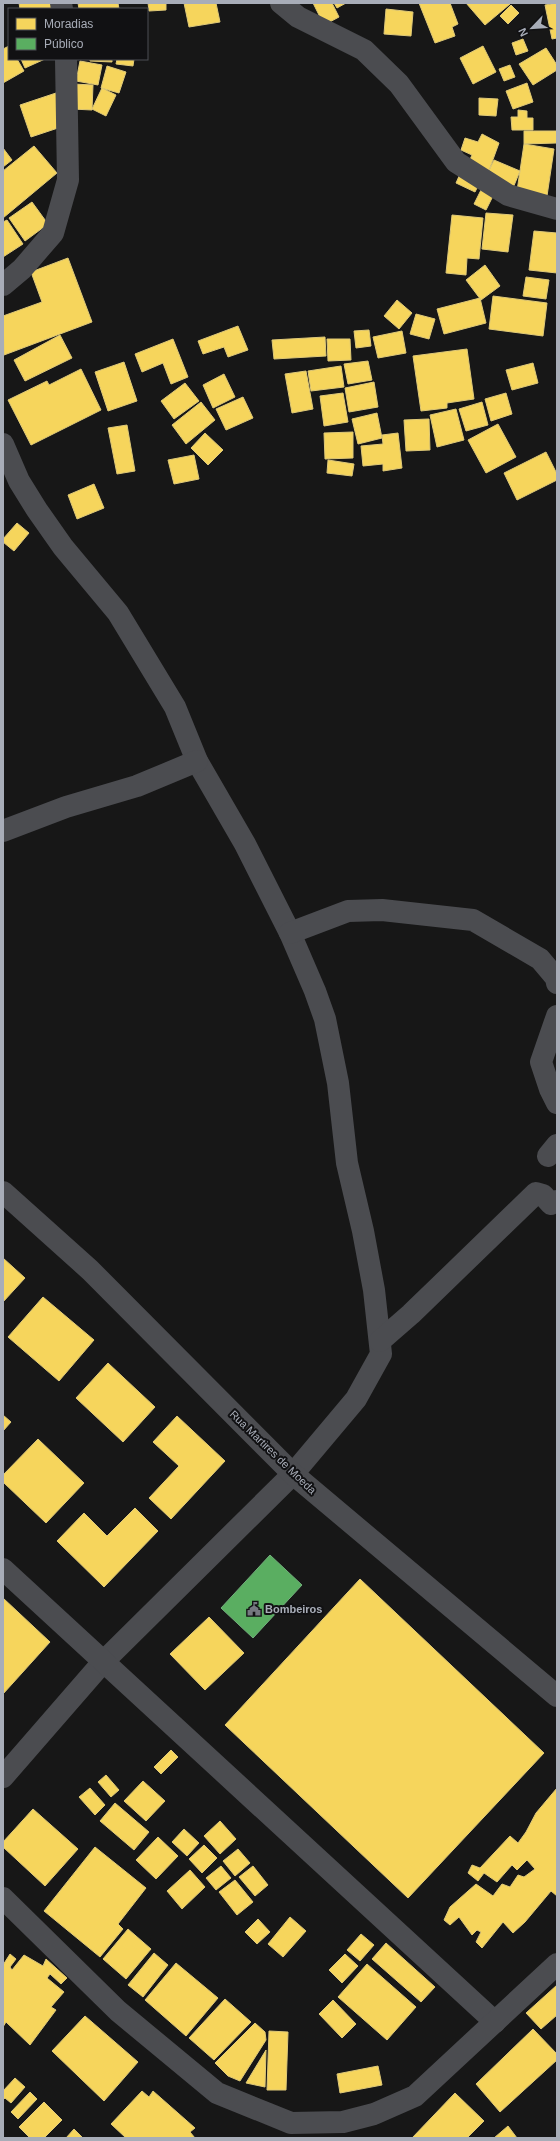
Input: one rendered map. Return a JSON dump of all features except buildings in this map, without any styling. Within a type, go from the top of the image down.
[{"type":"street","points":[[281,3],[298,17],[364,50],[399,84],[456,162],[508,195],[557,209]]},
{"type":"street","points":[[3,285],[22,269],[53,233],[68,180],[66,60]]},
{"type":"street","points":[[3,444],[19,481],[58,541],[118,613],[175,707],[197,761],[245,844],[290,933],[325,1018],[338,1083],[347,1164],[363,1231],[374,1290],[381,1354],[356,1399],[293,1474],[103,1662],[3,1777]]},
{"type":"street","points":[[3,831],[66,807],[137,786],[197,761]]},
{"type":"street","points":[[290,933],[348,911],[382,910],[473,920],[540,959],[557,982]]},
{"type":"street","points":[[557,1016],[541,1062],[550,1089],[557,1103]]},
{"type":"street","name":"Rua Martires de Moeda","points":[[3,1192],[90,1270],[293,1474],[557,1696]]},
{"type":"street","points":[[380,1341],[411,1314],[536,1193],[543,1195],[552,1204],[557,1201]]},
{"type":"street","points":[[3,1569],[495,2022]]},
{"type":"street","points":[[3,1898],[118,2011],[217,2093],[291,2123],[343,2122],[374,2114],[415,2096],[557,1964]]},
{"type":"place","name":"Bombeiros","points":[[254,1609]]}]
